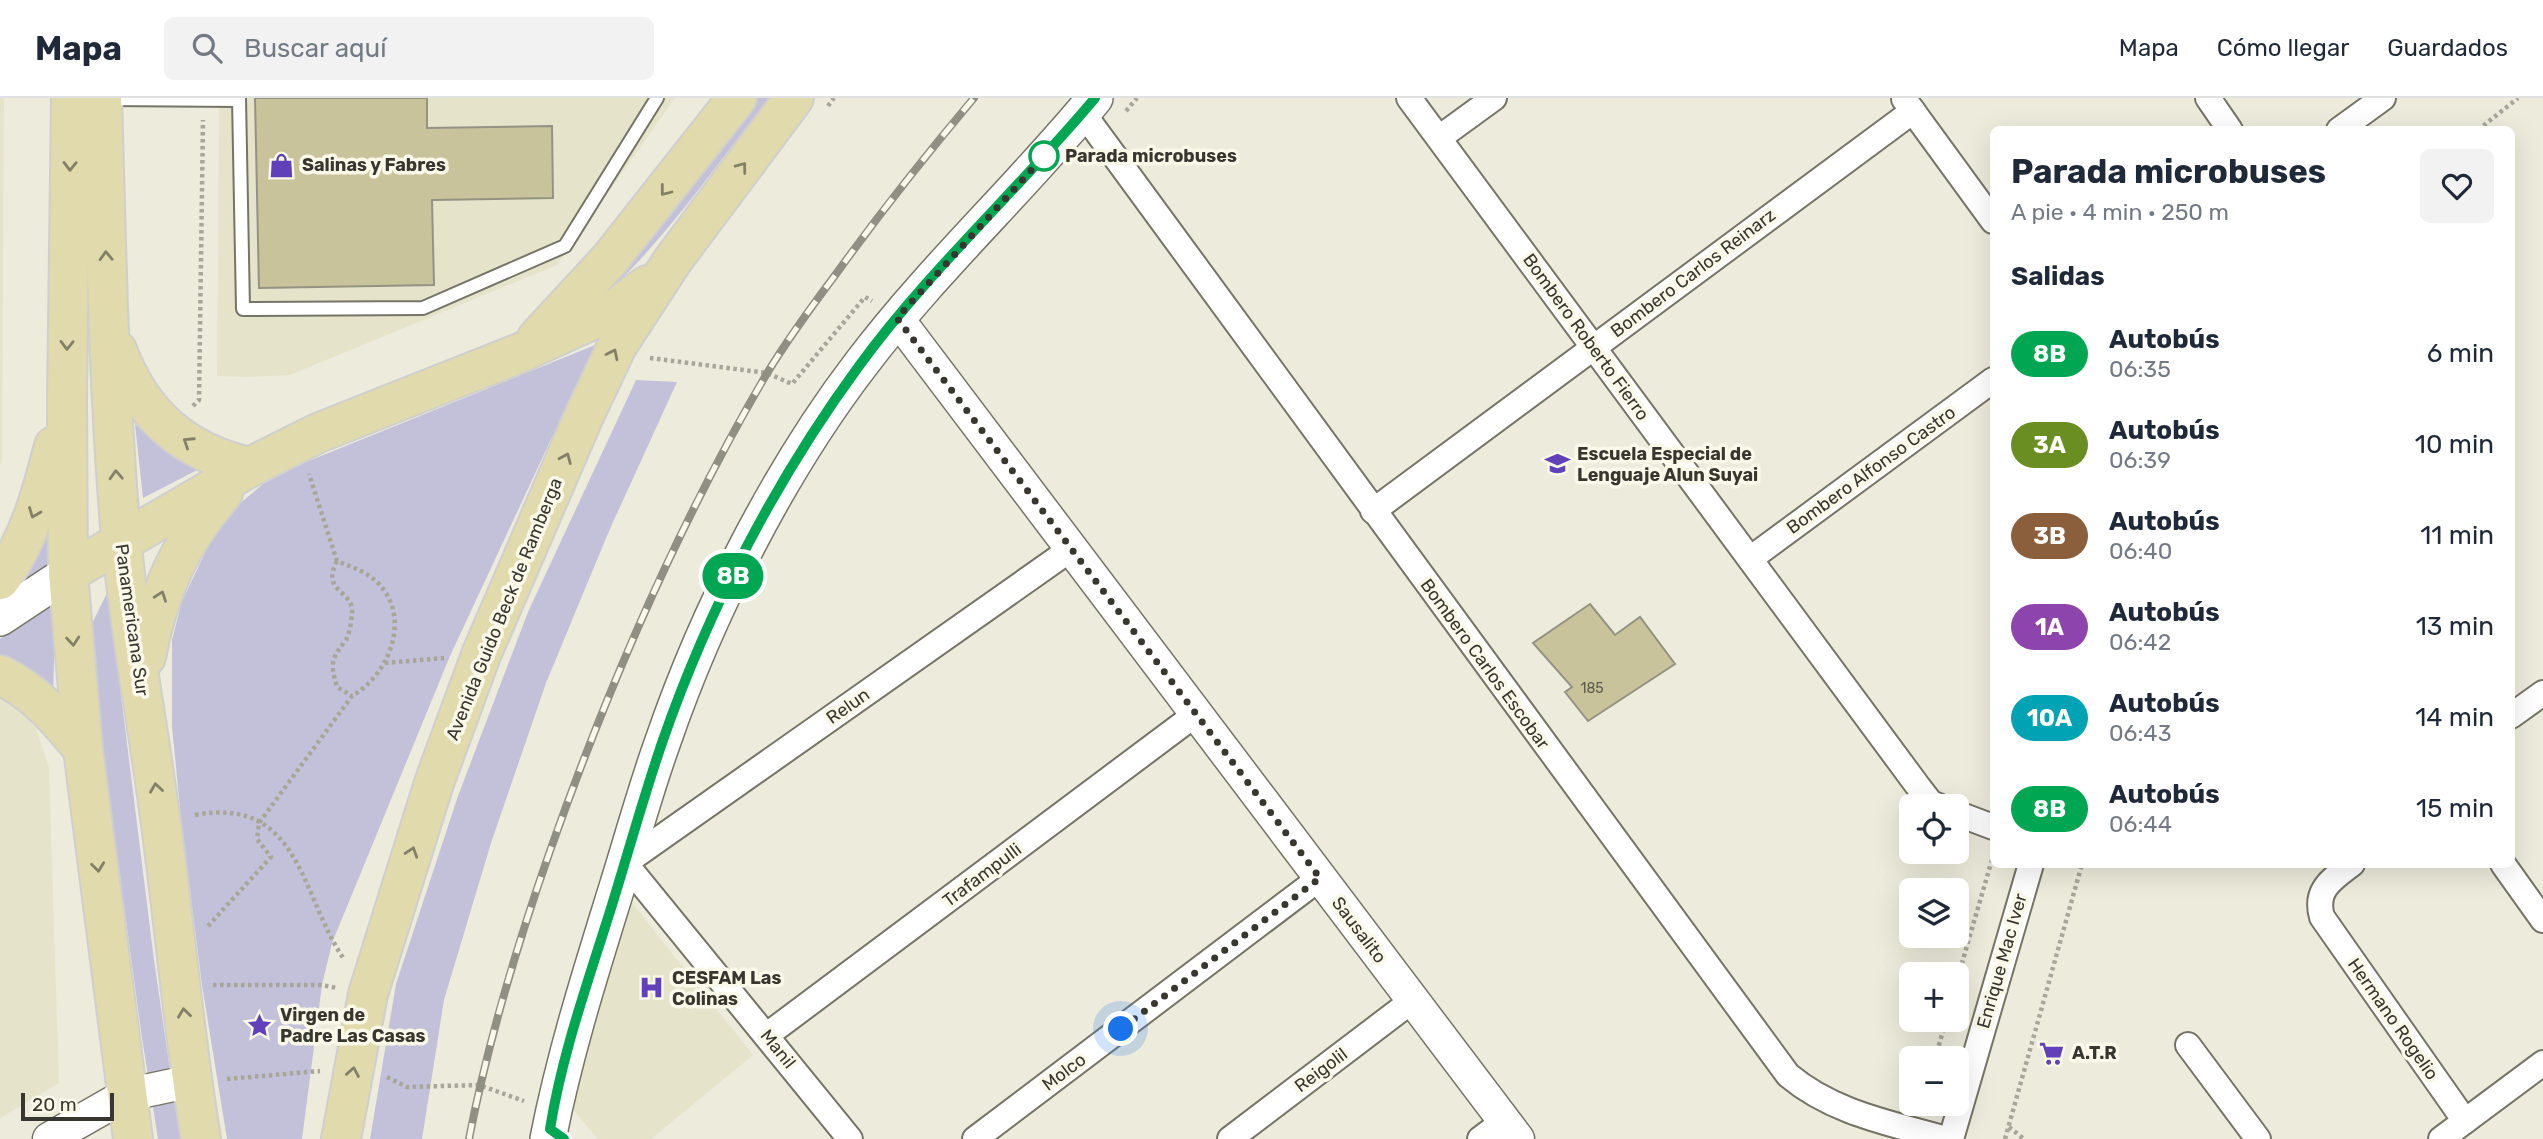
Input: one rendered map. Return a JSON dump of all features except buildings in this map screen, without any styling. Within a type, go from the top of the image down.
[{"type":"main road","points":[[71,98],[66,400],[68,573],[83,749],[126,1118]]},
{"type":"main road","name":"Panamericana Sur","points":[[102,98],[108,324],[122,543],[201,1139]]},
{"type":"main road","name":"Avenida Guido Beck de Ramberga","points":[[520,353],[610,259],[737,98]]},
{"type":"main road","name":"Avenida Guido Beck de Ramberga","points":[[341,1139],[368,994],[429,797],[481,655],[584,416],[617,346],[673,260],[794,98]]},
{"type":"main road","points":[[554,1136],[577,1016],[664,738],[713,615],[774,499],[811,435],[860,364],[897,318],[1093,117]]},
{"type":"main road","name":"Avenida Guido Beck de Ramberga","points":[[68,573],[250,467],[375,410],[520,353],[612,311],[642,289],[673,260]]},
{"type":"main road","points":[[108,324],[125,372],[152,413],[188,443],[228,462],[250,467]]},
{"type":"main road","points":[[0,580],[26,534],[39,500],[66,400]]},
{"type":"main road","points":[[141,687],[159,599],[171,571],[204,515],[250,467]]},
{"type":"main road","points":[[0,618],[68,573]]},
{"type":"main road","points":[[0,675],[31,693],[47,707],[83,749]]},
{"type":"street","name":"Bombero Roberto Fierro","points":[[1409,98],[1924,794]]},
{"type":"street","points":[[1439,138],[1494,98]]},
{"type":"street","points":[[2208,98],[2227,126]]},
{"type":"street","points":[[2344,126],[2383,98]]},
{"type":"street","points":[[1908,104],[1990,216]]},
{"type":"street","name":"Bombero Carlos Reinarz","points":[[1373,510],[1593,347],[1908,104]]},
{"type":"street","name":"Bombero Carlos Escobar","points":[[1093,117],[1373,510],[1788,1075],[1805,1090],[1842,1109],[1948,1139]]},
{"type":"street","name":"Sausalito","points":[[897,318],[1413,1000],[1501,1133]]},
{"type":"street","name":"Bombero Alfonso Castro","points":[[1750,559],[1990,382]]},
{"type":"street","name":"Relun","points":[[625,863],[1071,549]]},
{"type":"street","points":[[2515,713],[2543,693]]},
{"type":"street","name":"Trafampulli","points":[[767,1035],[1196,714]]},
{"type":"street","points":[[1969,818],[1990,826]]},
{"type":"street","name":"Manil","points":[[625,863],[850,1139]]},
{"type":"street","name":"Enrique Mac Iver","points":[[1948,1139],[2030,868]]},
{"type":"street","name":"Hermano Rogelio","points":[[2347,868],[2322,891],[2318,906],[2322,917],[2465,1121]]},
{"type":"street","points":[[2506,868],[2543,920]]},
{"type":"street","name":"Molco","points":[[975,1139],[1320,878]]},
{"type":"street","name":"Reigolil","points":[[1230,1139],[1413,1000]]},
{"type":"street","points":[[2188,1045],[2258,1139]]},
{"type":"street","points":[[2441,1139],[2543,1063]]},
{"type":"street","points":[[49,1139],[126,1118],[192,1081]]},
{"type":"lane","points":[[102,98],[239,99],[243,309],[257,309],[423,308],[565,246],[657,98]]},
{"type":"path","points":[[1093,117],[1137,98]]},
{"type":"path","points":[[2483,126],[2518,98]]},
{"type":"path","points":[[199,400],[203,100]]},
{"type":"path","points":[[617,346],[643,358],[767,373],[792,384],[866,297],[897,318]]},
{"type":"path","points":[[300,443],[337,561],[331,573],[332,582],[349,601],[353,610],[346,640],[339,646],[334,657],[332,671],[337,687],[352,696]]},
{"type":"path","points":[[179,973],[271,857],[257,839],[259,823],[352,696],[365,688],[385,663],[395,631],[391,606],[377,583],[362,571],[337,561]]},
{"type":"path","points":[[385,663],[481,655]]},
{"type":"path","points":[[161,824],[205,814],[244,816],[275,833],[293,856],[311,889],[332,943],[368,994]]},
{"type":"path","points":[[1962,962],[1990,866]]},
{"type":"path","points":[[2006,1139],[2081,868]]},
{"type":"path","points":[[179,973],[322,985],[368,994]]},
{"type":"path","points":[[2009,1127],[2024,1139]]},
{"type":"shaded area","points":[[0,98],[4,98],[0,465]]},
{"type":"shaded area","points":[[219,98],[675,98],[557,265],[290,375],[246,377],[217,376]]},
{"type":"shaded area","points":[[749,98],[769,98],[690,201],[626,275],[602,297]]},
{"type":"shaded area","points":[[595,345],[450,656],[332,943],[322,985],[302,1139],[227,1139],[202,985],[172,727],[172,640],[182,601],[218,526],[263,484],[306,462]]},
{"type":"shaded area","points":[[636,380],[677,382],[609,531],[546,683],[491,843],[444,1000],[422,1139],[370,1139],[396,984],[458,796],[528,612]]},
{"type":"shaded area","points":[[135,424],[167,449],[203,467],[143,498]]},
{"type":"shaded area","points":[[52,503],[50,566],[12,588]]},
{"type":"shaded area","points":[[108,591],[154,960],[180,1139],[158,1139],[87,634]]},
{"type":"shaded area","points":[[56,600],[53,693],[0,661],[0,639]]},
{"type":"shaded area","points":[[0,695],[20,708],[36,728],[49,768],[59,1083],[0,1118]]},
{"type":"shaded area","name":"CESFAM Las Colinas","points":[[632,903],[753,1055],[651,1139],[598,1139],[569,1105]]},
{"type":"railway","points":[[469,1139],[504,994],[550,851],[596,729],[674,548],[734,432],[782,349],[886,207],[974,98]]},
{"type":"bus line","name":"8B","points":[[564,1139],[550,1129],[577,1016],[664,738],[713,615],[811,435],[860,364],[897,318],[1095,98]]},
{"type":"place","name":"Parada microbuses","points":[[1044,156]]},
{"type":"place","name":"Salinas y Fabres","points":[[282,165]]},
{"type":"place","name":"Escuela Especial de Lenguaje Alun Suyai","points":[[1557,464]]},
{"type":"place","name":"CESFAM Las Colinas","points":[[652,988]]},
{"type":"place","name":"Virgen de Padre Las Casas","points":[[260,1025]]},
{"type":"place","name":"A.T.R","points":[[2052,1053]]},
{"type":"route","points":[[1044,156],[1046,154],[897,318],[1320,878],[1121,1029]]}]
